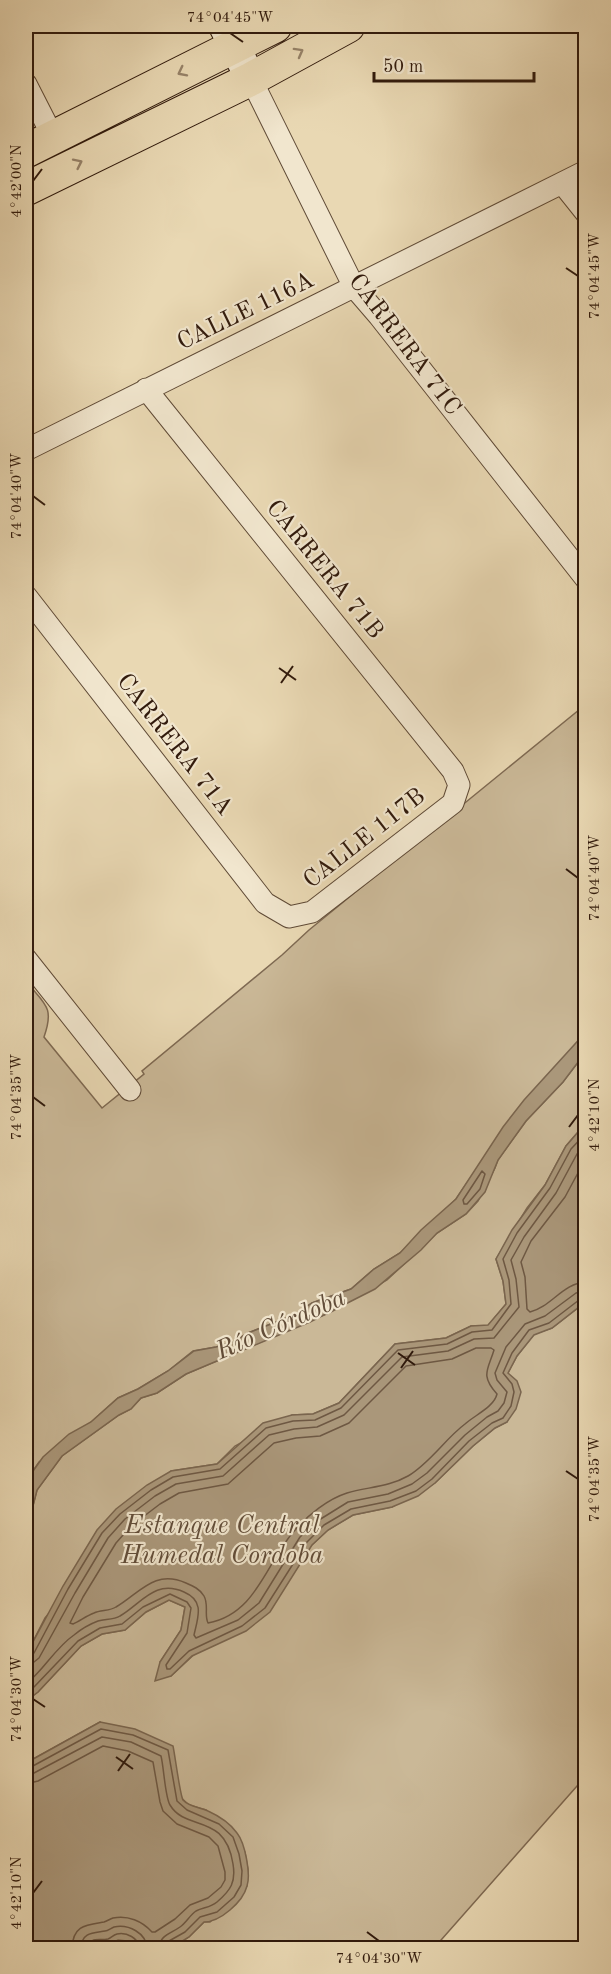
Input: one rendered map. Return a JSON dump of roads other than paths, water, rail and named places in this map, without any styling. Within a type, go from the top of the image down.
[{"type":"main road","points":[[39,144],[230,36],[275,26]]},
{"type":"main road","points":[[26,189],[251,79],[348,26]]},
{"type":"street","name":"CARRERA 71C","points":[[230,36],[354,287],[585,579]]},
{"type":"street","points":[[26,84],[39,144]]},
{"type":"street","name":"CALLE 116A","points":[[26,450],[585,171]]},
{"type":"street","points":[[562,183],[585,213]]},
{"type":"street","name":"CARRERA 71B","points":[[146,390],[453,771],[459,785]]},
{"type":"street","name":"CARRERA 71A","points":[[26,596],[265,903],[289,917]]},
{"type":"street","name":"CALLE 117B","points":[[289,917],[312,912],[444,811],[453,803],[459,785]]},
{"type":"street","points":[[26,959],[130,1090]]},
{"type":"water","name":"Río Córdoba","points":[[585,1033],[585,1053],[563,1082],[526,1121],[498,1160],[485,1192],[466,1214],[437,1233],[421,1250],[375,1289],[310,1322],[186,1374],[157,1393],[141,1398],[131,1409],[62,1456],[37,1490],[26,1533],[26,1481],[43,1457],[69,1434],[91,1422],[118,1398],[168,1371],[194,1351],[233,1342],[248,1333],[294,1315],[312,1303],[351,1289],[374,1269],[400,1253],[421,1230],[456,1199],[503,1127],[524,1100]]},
{"type":"water","name":"Estanque Central Humedal Cordoba","points":[[585,1124],[585,1305],[583,1304],[552,1328],[534,1335],[517,1356],[508,1373],[517,1381],[521,1392],[516,1409],[507,1422],[495,1428],[473,1446],[435,1483],[418,1496],[392,1507],[353,1515],[328,1530],[312,1545],[270,1612],[246,1631],[192,1656],[171,1676],[155,1681],[160,1662],[181,1630],[185,1607],[169,1600],[146,1612],[125,1630],[102,1634],[81,1646],[38,1692],[26,1701],[26,1655],[63,1586],[97,1530],[116,1509],[147,1485],[171,1471],[217,1464],[263,1423],[292,1415],[313,1414],[339,1403],[395,1344],[446,1338],[471,1326],[488,1325],[506,1304],[503,1281],[496,1259],[512,1230],[545,1185],[566,1146]]},
{"type":"water","points":[[100,1722],[135,1729],[173,1746],[183,1800],[220,1818],[237,1833],[246,1859],[247,1886],[241,1898],[224,1915],[204,1922],[189,1937],[171,1948],[135,1948],[127,1941],[118,1940],[109,1945],[99,1944],[89,1948],[26,1948],[26,1763]]}]
